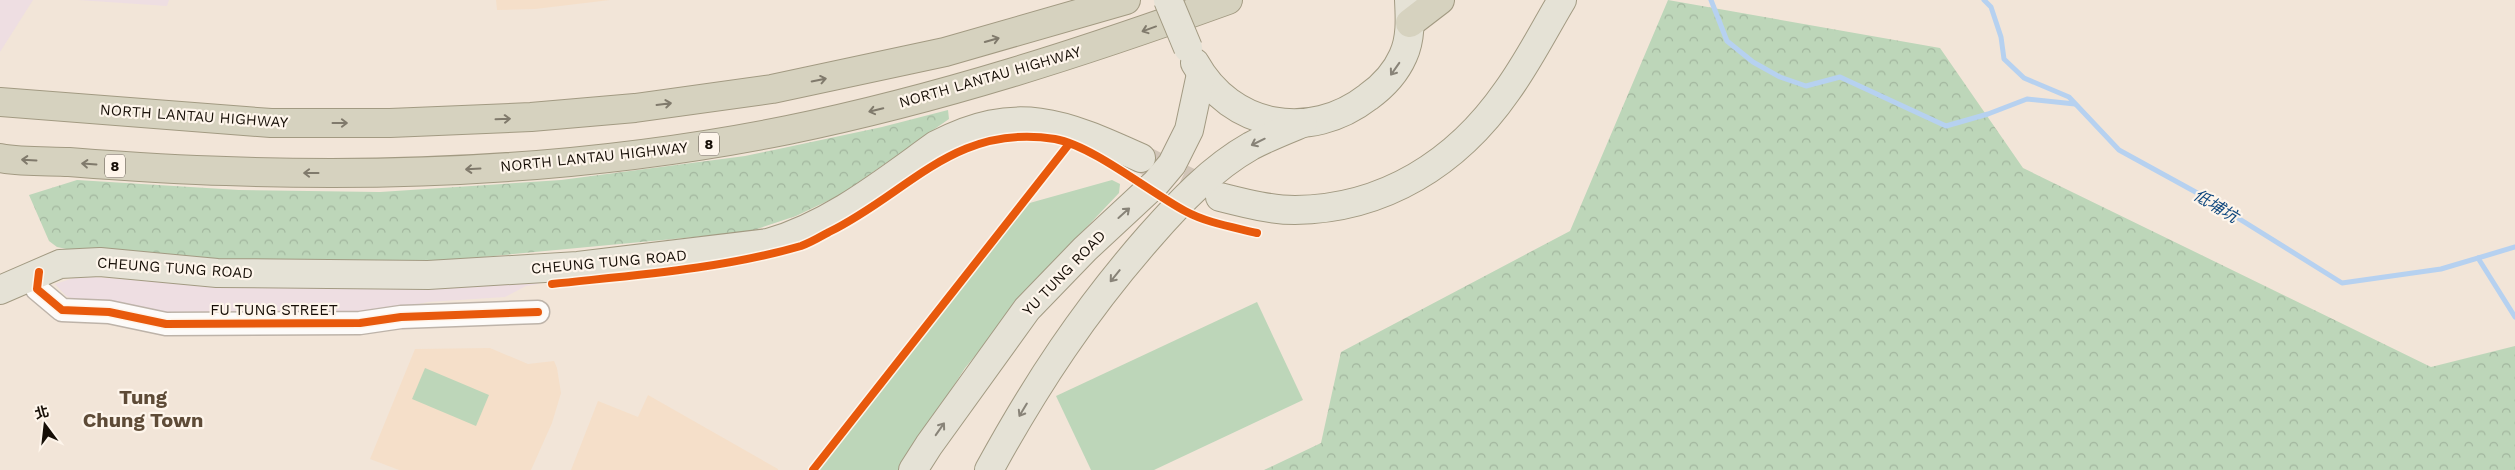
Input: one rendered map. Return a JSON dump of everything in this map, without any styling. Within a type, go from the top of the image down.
[{"type":"highway","name":"NORTH LANTAU HIGHWAY","points":[[0,102],[271,123],[380,123],[531,118],[635,108],[772,89],[866,70],[986,42],[1126,0]]},
{"type":"highway","name":"NORTH LANTAU HIGHWAY","points":[[0,158],[172,170],[274,173],[400,173],[538,165],[636,154],[788,130],[949,91],[1123,38],[1228,0]]},
{"type":"highway","points":[[1410,12],[1440,0]]},
{"type":"highway","points":[[0,92],[64,108]]},
{"type":"main road","points":[[1168,0],[1201,74],[1223,100],[1238,109],[1270,121],[1303,123]]},
{"type":"main road","points":[[1220,197],[1256,206],[1293,210],[1334,207],[1374,197],[1431,169],[1464,142],[1508,90],[1562,0]]},
{"type":"main road","points":[[990,470],[1063,346],[1116,274],[1161,223],[1208,177],[1250,146],[1303,123],[1342,113],[1360,103],[1377,90],[1403,57],[1410,12]]},
{"type":"main road","name":"YU TUNG ROAD","points":[[913,470],[1027,309],[1085,249],[1156,183],[1172,164],[1189,130],[1201,74]]},
{"type":"main road","name":"CHEUNG TUNG ROAD","points":[[39,272],[60,264],[100,262],[217,273],[428,275],[578,266],[768,243],[794,235],[826,220],[936,145],[954,136],[981,126],[1013,121],[1051,123],[1092,136],[1141,158]]},
{"type":"main road","points":[[0,290],[39,272]]},
{"type":"street","name":"FU TUNG STREET","points":[[39,272],[37,289],[62,310],[109,312],[166,324],[360,323],[401,316],[538,312]]},
{"type":"shaded area","points":[[0,0],[33,0],[0,52]]},
{"type":"shaded area","points":[[78,0],[169,0],[167,6]]},
{"type":"shaded area","points":[[496,0],[610,0],[535,9],[497,10]]},
{"type":"shaded area","points":[[80,276],[173,283],[395,285],[529,278],[539,284],[526,286],[505,297],[428,302],[363,316],[164,315],[76,300],[66,296],[55,284]]},
{"type":"shaded area","points":[[490,348],[528,364],[554,361],[557,368],[561,393],[552,423],[531,470],[399,470],[370,459],[415,349]]},
{"type":"shaded area","points":[[648,395],[778,470],[571,470],[598,401],[638,417]]},
{"type":"green space","points":[[1668,0],[1940,48],[2023,168],[2431,367],[2515,346],[2515,470],[1264,470],[1321,443],[1341,352],[1570,231]]},
{"type":"green space","points":[[948,110],[949,119],[840,195],[796,216],[748,232],[440,261],[252,262],[76,251],[57,247],[49,241],[29,195],[77,180],[239,190],[380,192],[561,180],[745,156],[882,127]]},
{"type":"green space","points":[[1112,180],[1120,184],[1119,193],[1047,269],[965,368],[900,470],[819,470],[1026,204]]},
{"type":"green space","points":[[1257,302],[1303,400],[1154,470],[1091,470],[1056,396]]},
{"type":"green space","points":[[425,368],[489,395],[476,426],[412,399]]},
{"type":"waterway","points":[[1711,0],[1727,41],[1753,62],[1780,77],[1806,86],[1840,77],[1946,126],[1988,114],[2027,99],[2075,104]]},
{"type":"waterway","name":"低埔坑","points":[[1984,0],[1991,7],[2001,37],[2004,59],[2024,78],[2069,97],[2119,150],[2201,195],[2342,283],[2441,269],[2515,247]]},
{"type":"waterway","points":[[2478,258],[2515,317]]},
{"type":"tunnel","points":[[1144,160],[1218,196]]},
{"type":"cycle path","points":[[552,284],[709,266],[801,246],[858,216],[934,165],[960,151],[988,141],[1020,137],[1055,139],[1070,143],[1086,150],[1193,215],[1257,233]]},
{"type":"cycle path","points":[[813,470],[1069,144]]},
{"type":"cycle path","points":[[39,272],[37,289],[62,310],[109,312],[166,324],[360,323],[401,317],[538,312]]},
{"type":"district","name":"Tung Chung Town","points":[[143,408]]}]
